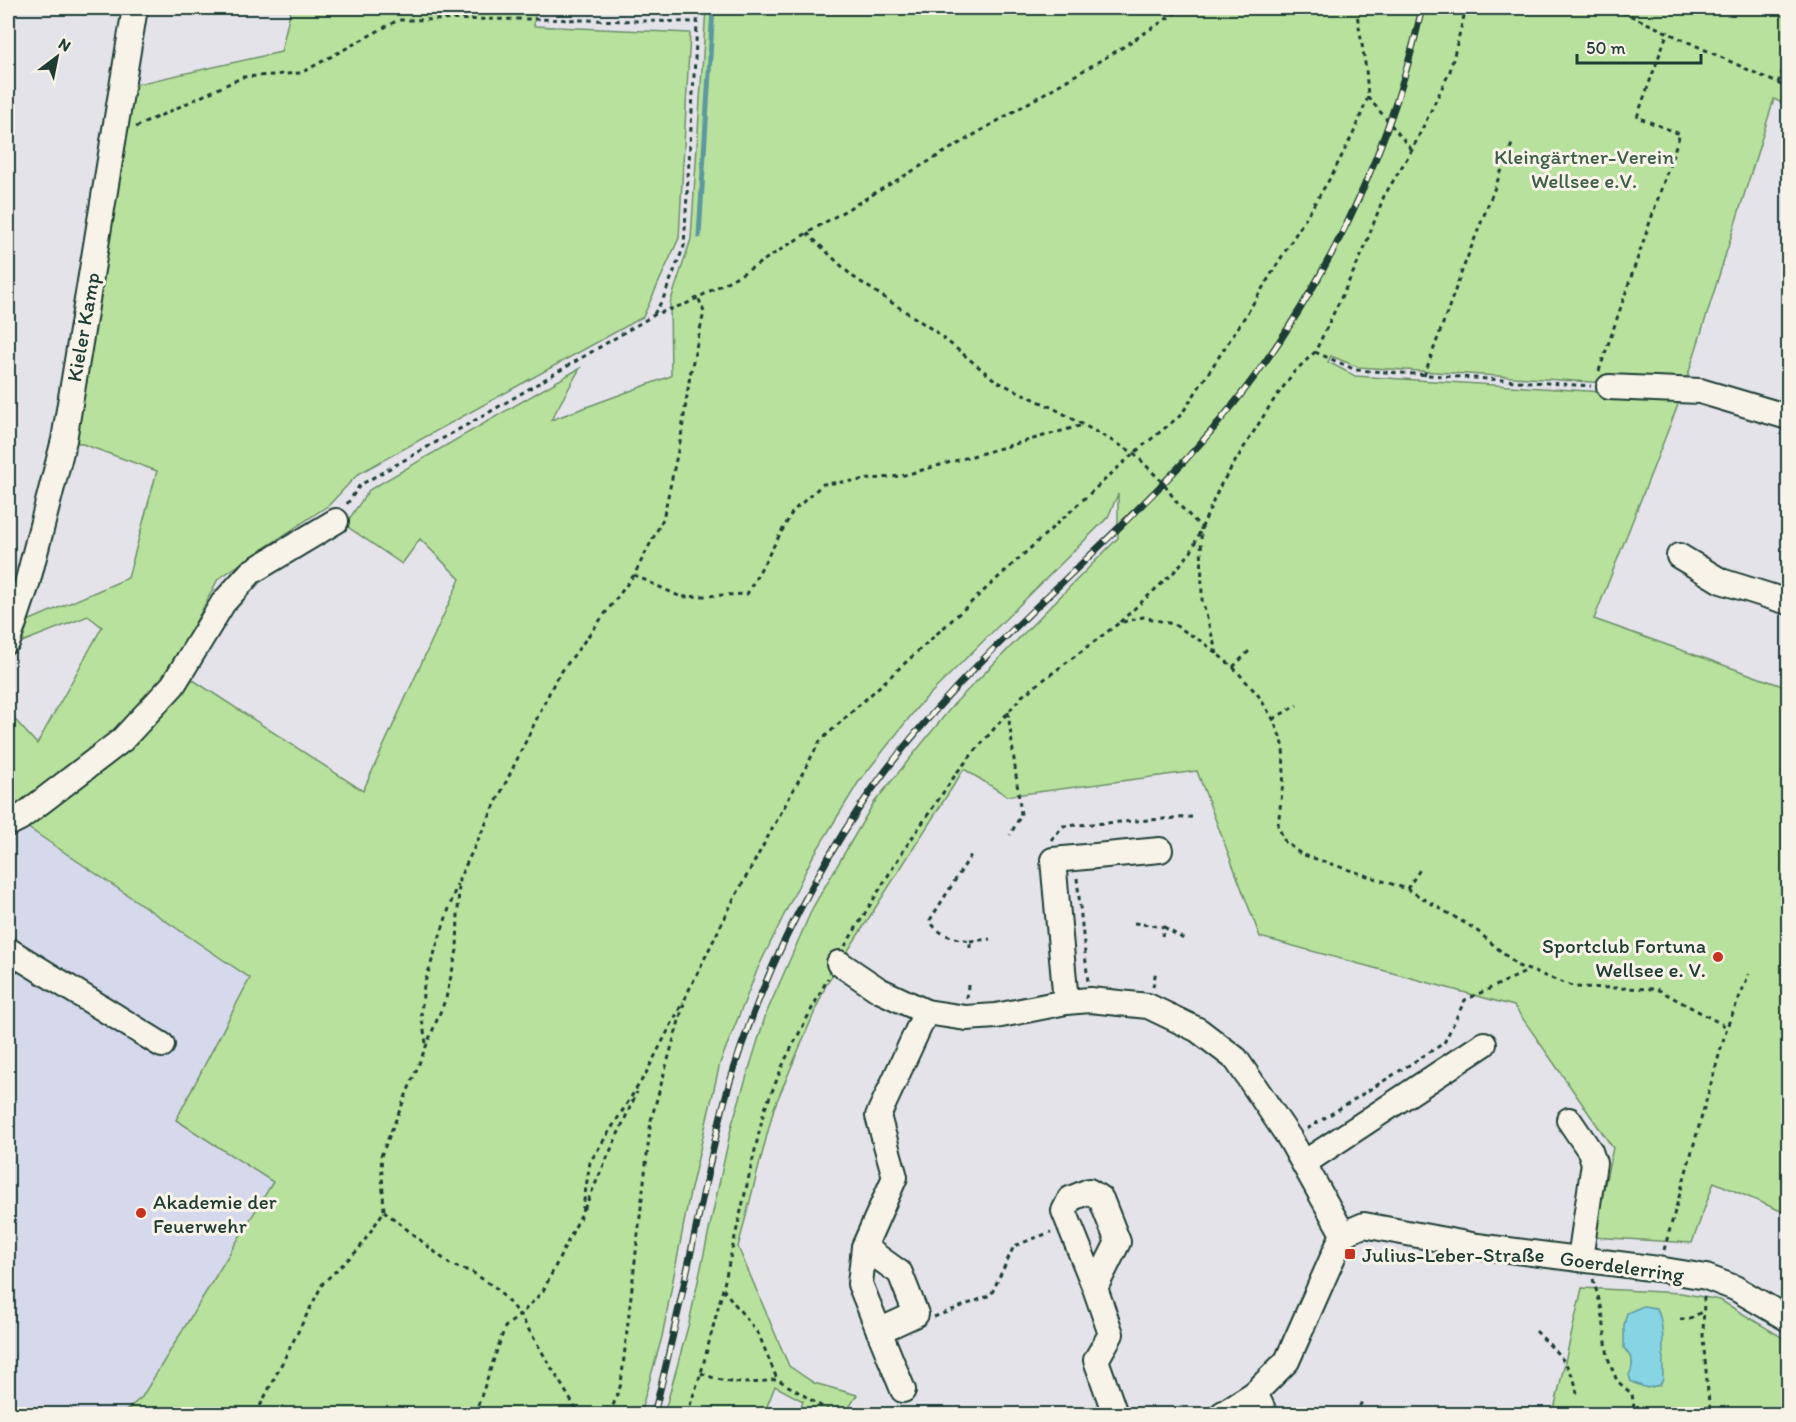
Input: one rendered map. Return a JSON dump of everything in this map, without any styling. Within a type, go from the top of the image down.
[{"type":"street","name":"Kieler Kamp","points":[[8,641],[27,585],[64,441],[135,8]]},
{"type":"street","points":[[1601,381],[1700,391],[1788,417]]},
{"type":"street","points":[[8,824],[20,818],[122,740],[173,685],[223,603],[250,572],[336,521]]},
{"type":"street","points":[[1679,556],[1721,581],[1788,602]]},
{"type":"street","points":[[1066,1002],[1053,860],[1160,849]]},
{"type":"street","points":[[8,950],[162,1045]]},
{"type":"street","points":[[838,962],[879,990],[926,1012],[966,1018],[1090,1000],[1148,1006],[1198,1030],[1236,1059],[1290,1139],[1343,1234],[1287,1361],[1260,1404],[1222,1414]]},
{"type":"street","points":[[903,1390],[860,1284],[864,1247],[895,1177],[878,1116],[926,1012]]},
{"type":"street","points":[[1304,1164],[1484,1044]]},
{"type":"street","points":[[1569,1120],[1590,1151],[1594,1163],[1580,1259]]},
{"type":"street","points":[[1095,1288],[1118,1242],[1101,1199],[1089,1191],[1070,1199],[1064,1211],[1111,1334],[1096,1360],[1115,1414]]},
{"type":"street","name":"Goerdelerring","points":[[1343,1234],[1364,1225],[1477,1246],[1706,1277],[1735,1288],[1788,1319]]},
{"type":"street","points":[[864,1247],[900,1273],[916,1314],[879,1331]]},
{"type":"path","points":[[654,315],[663,299],[684,246],[698,8]]},
{"type":"path","points":[[336,521],[360,485],[654,315],[698,297],[747,271],[807,233],[1120,50],[1184,8]]},
{"type":"path","points":[[475,1414],[505,1327],[543,1291],[582,1213],[642,1080],[733,900],[820,741],[1134,453],[1181,415],[1246,315],[1332,175],[1355,130],[1368,97],[1356,8]]},
{"type":"path","points":[[687,1414],[701,1373],[723,1289],[764,1111],[785,1060],[838,962],[903,851],[958,771],[1008,712],[1022,696],[1119,623],[1174,572],[1191,552],[1220,486],[1271,404],[1294,372],[1315,352],[1362,254],[1384,196],[1412,150],[1450,71],[1466,8]]},
{"type":"path","points":[[1614,8],[1788,88]]},
{"type":"path","points":[[115,137],[243,77],[301,73],[398,20],[528,19],[697,22]]},
{"type":"path","points":[[1315,352],[1356,370],[1594,386],[1601,381],[1680,134],[1637,117],[1668,31]]},
{"type":"path","points":[[1778,83],[1788,56]]},
{"type":"path","points":[[1368,97],[1412,150]]},
{"type":"path","points":[[1424,376],[1512,144]]},
{"type":"path","points":[[807,233],[852,276],[936,332],[996,381],[1055,409],[1134,453],[1178,504],[1201,526],[1202,600],[1217,654]]},
{"type":"path","points":[[426,1044],[421,1013],[424,985],[459,879],[556,679],[634,575],[663,519],[704,312],[698,297]]},
{"type":"path","points":[[634,575],[681,597],[747,594],[793,512],[823,484],[901,476],[1084,425]]},
{"type":"path","points":[[1119,623],[1143,617],[1173,624],[1204,643],[1233,667],[1258,695],[1273,719],[1283,744],[1284,774],[1278,826],[1284,842],[1301,854],[1407,889],[1475,929],[1518,966],[1575,987],[1657,989],[1727,1027]]},
{"type":"path","points":[[1233,667],[1251,649]]},
{"type":"path","points":[[1273,719],[1297,705]]},
{"type":"path","points":[[1008,712],[1021,815],[1010,835]]},
{"type":"path","points":[[1047,844],[1063,826],[1192,817]]},
{"type":"path","points":[[971,855],[930,921],[933,927],[946,935],[970,941],[990,939]]},
{"type":"path","points":[[1075,858],[1090,1000]]},
{"type":"path","points":[[1407,889],[1421,868]]},
{"type":"path","points":[[256,1414],[323,1283],[359,1248],[384,1211],[381,1156],[446,998],[457,950],[459,879]]},
{"type":"path","points":[[1134,923],[1164,927],[1185,940]]},
{"type":"path","points":[[1162,936],[1164,927]]},
{"type":"path","points":[[970,941],[970,948]]},
{"type":"path","points":[[1290,1139],[1443,1043],[1465,1000],[1529,970]]},
{"type":"path","points":[[1658,1269],[1727,1027],[1749,974]]},
{"type":"path","points":[[610,1414],[621,1384],[651,1120],[686,996]]},
{"type":"path","points":[[582,1213],[590,1162],[642,1080]]},
{"type":"path","points":[[384,1211],[451,1265],[472,1272],[496,1288],[520,1315],[579,1414]]},
{"type":"path","points":[[926,1320],[991,1295],[1014,1246],[1070,1226]]},
{"type":"path","points":[[1706,1277],[1703,1338],[1710,1414]]},
{"type":"path","points":[[723,1289],[759,1335],[777,1379],[834,1414]]},
{"type":"path","points":[[1598,1298],[1608,1358],[1617,1381],[1632,1394],[1635,1414]]},
{"type":"path","points":[[1680,1319],[1690,1319],[1703,1311]]},
{"type":"path","points":[[1536,1331],[1570,1368],[1576,1384],[1577,1396]]},
{"type":"path","points":[[701,1373],[721,1382],[732,1383],[754,1384],[777,1379]]},
{"type":"path","points":[[1355,1414],[1362,1402]]},
{"type":"path","points":[[855,1414],[901,1411],[940,1414]]},
{"type":"shaded area","points":[[24,825],[251,978],[176,1120],[273,1181],[142,1397],[122,1414],[8,1414],[8,836]]},
{"type":"green space","points":[[291,8],[535,8],[534,26],[690,33],[679,238],[643,317],[358,474],[329,505],[218,579],[165,681],[116,736],[8,815],[8,712],[37,744],[102,627],[88,616],[17,644],[23,623],[128,578],[157,471],[74,441],[99,306],[128,86],[281,52]]},
{"type":"green space","name":"Kleingärtner-Verein Wellsee e.V.","points":[[706,8],[1788,8],[1788,106],[1774,99],[1684,388],[1358,367],[1331,356],[1328,362],[1355,376],[1681,397],[1594,619],[1788,688],[1788,1214],[1714,1182],[1692,1243],[1593,1237],[1613,1148],[1514,1006],[1260,937],[1197,771],[1007,796],[964,769],[826,985],[774,1108],[738,1247],[789,1366],[814,1383],[857,1395],[845,1414],[799,1414],[803,1401],[775,1386],[764,1414],[664,1414],[689,1323],[732,1124],[766,1014],[813,907],[873,804],[954,704],[1118,538],[1118,494],[1108,517],[920,704],[858,783],[812,858],[758,968],[720,1063],[689,1197],[662,1337],[640,1414],[122,1414],[142,1397],[273,1182],[176,1120],[250,978],[24,825],[187,676],[363,791],[460,579],[420,539],[402,564],[345,525],[369,490],[580,368],[551,420],[671,376],[670,303],[691,239]]},
{"type":"green space","points":[[1582,1288],[1681,1293],[1720,1300],[1788,1341],[1788,1414],[1553,1414]]},
{"type":"water","points":[[1643,1306],[1656,1308],[1661,1322],[1663,1342],[1663,1379],[1660,1385],[1647,1388],[1631,1382],[1629,1375],[1632,1361],[1624,1348],[1624,1325],[1627,1313]]},
{"type":"waterway","points":[[699,236],[713,8]]},
{"type":"railway","points":[[654,1414],[729,1085],[768,978],[818,875],[858,810],[894,760],[932,714],[1016,626],[1147,500],[1189,456],[1231,408],[1269,357],[1304,303],[1363,189],[1387,130],[1422,8]]},
{"type":"place","name":"Sportclub Fortuna Wellsee e. V.","points":[[1718,957]]},
{"type":"place","name":"Akademie der Feuerwehr","points":[[141,1213]]},
{"type":"place","name":"Julius-Leber-Straße","points":[[1350,1254]]}]
